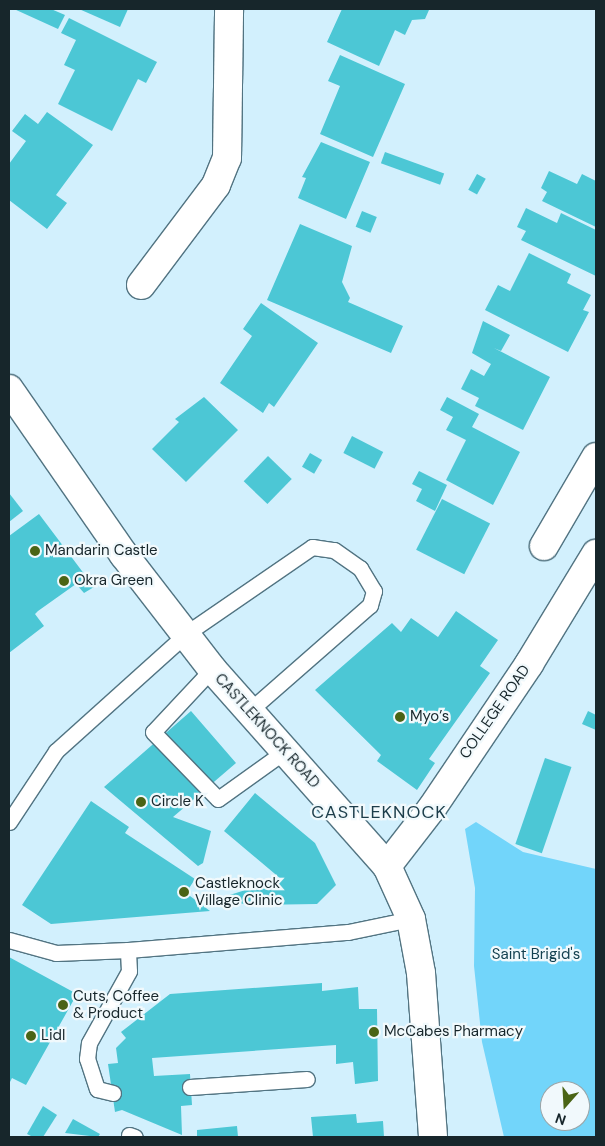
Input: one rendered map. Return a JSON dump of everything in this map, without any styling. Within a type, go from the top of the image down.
[{"type":"main road","points":[[141,285],[216,185],[227,158],[229,9]]},
{"type":"main road","name":"CASTLEKNOCK ROAD","points":[[9,390],[124,555],[212,669],[387,866],[411,919],[423,992],[433,1137]]},
{"type":"main road","points":[[544,546],[596,458]]},
{"type":"main road","name":"COLLEGE ROAD","points":[[387,866],[432,808],[529,664],[596,554]]},
{"type":"lane","points":[[9,822],[56,751],[186,633],[312,547],[334,550],[360,568],[374,591],[370,605],[249,711]]},
{"type":"lane","points":[[212,669],[152,732],[218,800],[285,751]]},
{"type":"lane","points":[[9,940],[56,953],[128,950],[348,932],[411,919]]},
{"type":"lane","points":[[113,1093],[97,1089],[87,1059],[89,1043],[129,971],[128,950]]},
{"type":"lane","points":[[190,1087],[307,1079]]},
{"type":"green space","name":"Saint Brigid's","points":[[476,822],[523,852],[596,869],[596,1137],[504,1137],[482,1042],[474,966],[475,888],[465,829]]},
{"type":"building","points":[[14,9],[51,9],[65,15],[58,29]]},
{"type":"building","points":[[79,9],[128,9],[120,27]]},
{"type":"building","points":[[342,9],[429,10],[425,19],[412,20],[405,35],[395,30],[379,66],[327,42]]},
{"type":"building","points":[[69,18],[157,62],[146,83],[138,79],[112,131],[58,104],[75,70],[64,65],[76,40],[61,33]]},
{"type":"building","points":[[340,55],[405,84],[373,157],[320,134],[340,86],[328,81]]},
{"type":"building","points":[[47,112],[93,145],[56,195],[67,203],[47,229],[9,200],[9,164],[26,141],[12,131],[25,114],[38,124]]},
{"type":"building","points":[[321,142],[370,162],[346,219],[298,198],[306,178],[302,177]]},
{"type":"building","points":[[385,152],[444,174],[440,185],[381,163]]},
{"type":"building","points":[[549,171],[577,184],[582,174],[596,181],[596,227],[542,201],[547,192],[541,188]]},
{"type":"building","points":[[477,174],[486,179],[477,195],[468,190]]},
{"type":"building","points":[[526,208],[557,223],[561,213],[596,230],[596,276],[521,240],[526,231],[517,227]]},
{"type":"building","points":[[362,211],[377,217],[370,233],[356,227]]},
{"type":"building","points":[[300,224],[352,246],[342,282],[350,298],[348,302],[403,326],[391,353],[267,300]]},
{"type":"building","points":[[529,253],[571,274],[567,283],[591,295],[583,310],[589,312],[568,352],[485,310],[498,285],[510,291]]},
{"type":"building","points":[[261,303],[318,343],[274,407],[269,403],[263,413],[220,383],[252,336],[243,329]]},
{"type":"building","points":[[483,321],[510,335],[501,351],[494,348],[550,377],[523,430],[475,406],[479,398],[461,389],[471,369],[484,376],[491,364],[472,353]]},
{"type":"building","points":[[204,397],[238,430],[186,482],[152,449],[179,422],[175,419]]},
{"type":"building","points":[[447,397],[479,414],[472,427],[520,452],[493,505],[446,480],[466,440],[446,430],[453,417],[440,410]]},
{"type":"building","points":[[352,436],[383,452],[375,469],[343,453]]},
{"type":"building","points":[[310,453],[322,460],[314,474],[302,467]]},
{"type":"building","points":[[268,456],[292,479],[267,504],[244,481]]},
{"type":"building","points":[[419,471],[447,485],[435,511],[416,501],[422,489],[412,484]]},
{"type":"building","points":[[9,493],[23,511],[9,522]]},
{"type":"building","points":[[442,499],[490,524],[464,574],[416,550]]},
{"type":"building","points":[[39,514],[94,587],[84,593],[76,584],[38,611],[35,614],[44,626],[9,653],[9,536]]},
{"type":"building","name":"Myo’s","points":[[456,611],[498,640],[480,666],[490,673],[429,759],[435,763],[417,790],[377,761],[381,755],[315,690],[392,623],[401,632],[411,618],[438,637]]},
{"type":"building","points":[[191,711],[236,763],[173,817],[211,831],[203,863],[198,866],[104,787]]},
{"type":"building","points":[[588,711],[596,715],[596,730],[582,724]]},
{"type":"building","points":[[545,758],[571,767],[542,853],[515,844]]},
{"type":"building","points":[[255,793],[315,843],[336,885],[317,904],[248,905],[220,898],[281,879],[224,831]]},
{"type":"building","points":[[91,801],[129,827],[125,833],[195,879],[186,893],[210,911],[51,924],[22,905]]},
{"type":"building","name":"Lidl","points":[[9,957],[77,994],[26,1085],[12,1078],[9,1084]]},
{"type":"building","points":[[322,983],[322,991],[358,987],[359,1009],[377,1009],[378,1081],[355,1084],[353,1062],[336,1064],[336,1045],[152,1058],[154,1076],[190,1074],[192,1105],[181,1106],[182,1135],[122,1110],[115,1112],[108,1064],[118,1063],[116,1048],[126,1038],[121,1032],[170,994]]},
{"type":"building","points":[[43,1106],[57,1115],[43,1137],[33,1137],[27,1134]]},
{"type":"building","points":[[356,1114],[357,1123],[383,1121],[384,1137],[313,1137],[311,1117]]},
{"type":"building","points":[[73,1119],[100,1134],[98,1137],[65,1133]]},
{"type":"building","points":[[237,1126],[238,1137],[197,1137],[197,1130]]},
{"type":"place","name":"Mandarin Castle","points":[[35,551]]},
{"type":"place","name":"Okra Green","points":[[64,581]]},
{"type":"place","name":"Myo’s","points":[[400,717]]},
{"type":"place","name":"Circle K","points":[[141,802]]},
{"type":"place","name":"Castleknock Village Clinic","points":[[184,892]]},
{"type":"place","name":"Cuts, Coffee & Product","points":[[63,1005]]},
{"type":"place","name":"McCabes Pharmacy","points":[[374,1032]]},
{"type":"place","name":"Lidl","points":[[31,1036]]},
{"type":"district","name":"CASTLEKNOCK","points":[[379,812]]}]
